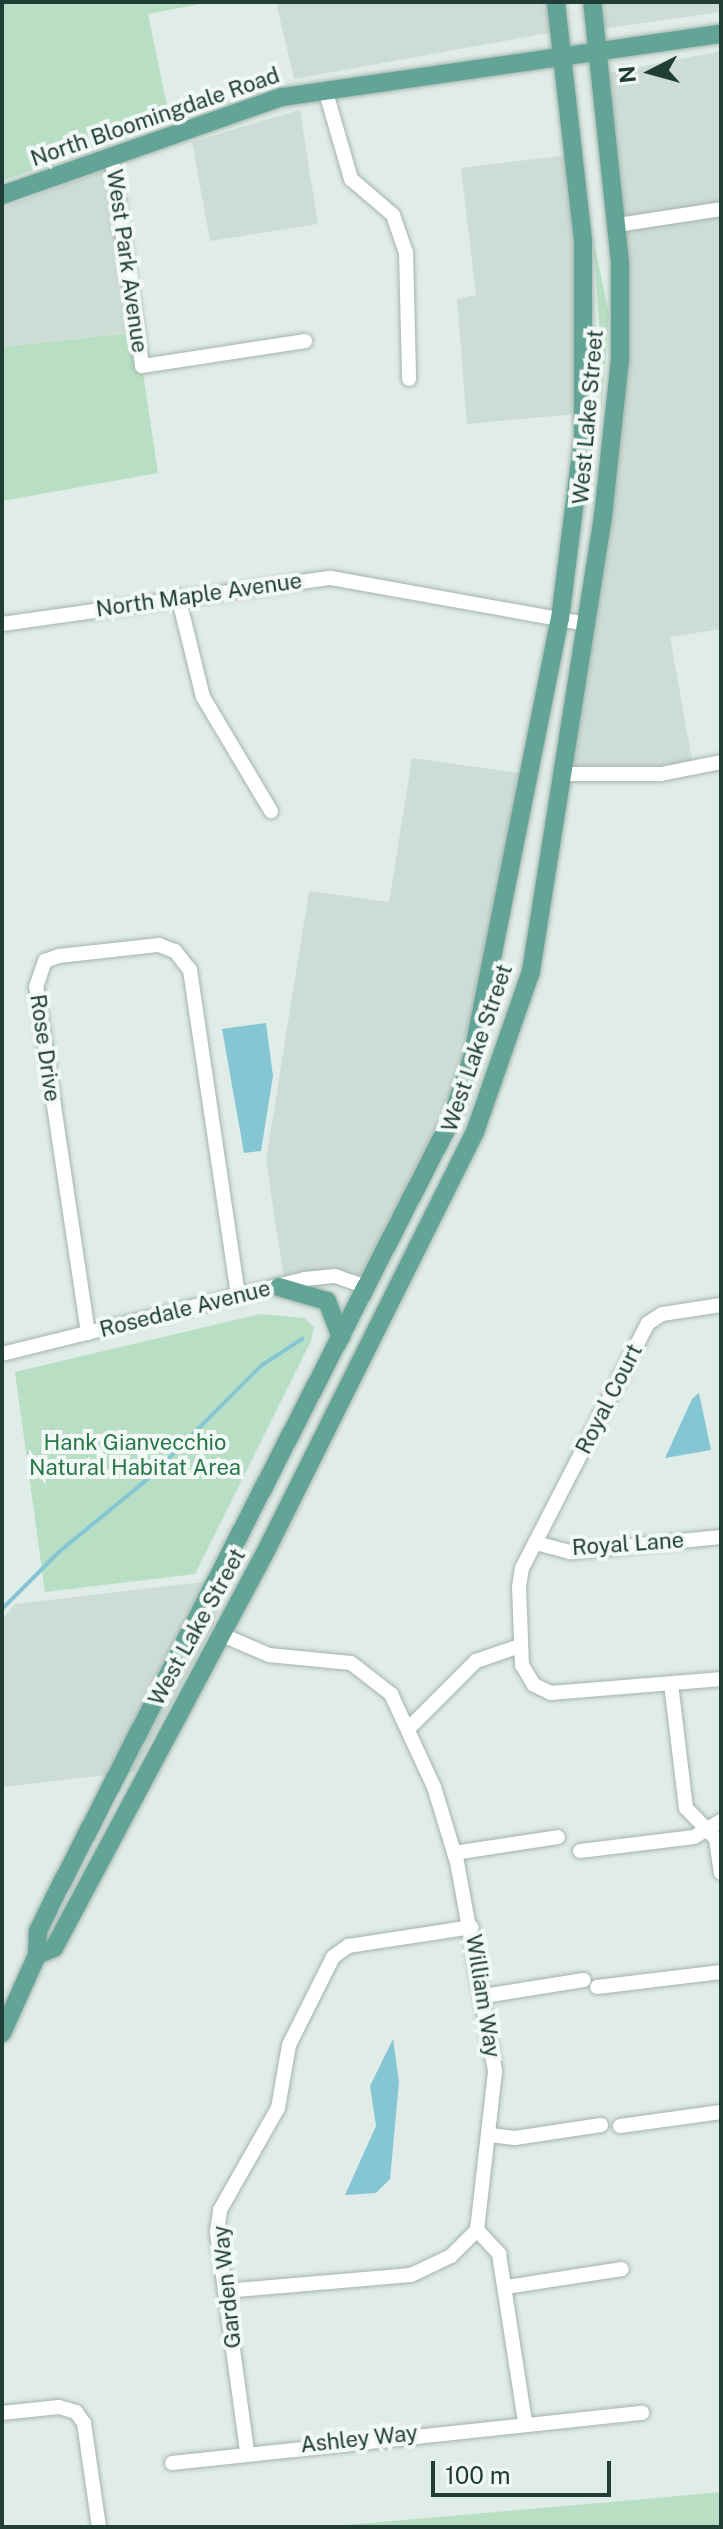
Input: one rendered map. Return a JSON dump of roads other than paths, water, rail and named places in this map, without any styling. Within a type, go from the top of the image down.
[{"type":"main road","name":"West Lake Street","points":[[2,2033],[37,1955],[38,1931],[50,1906],[451,1120],[472,1058],[560,619],[583,436],[587,332],[556,2]]},
{"type":"main road","name":"West Lake Street","points":[[37,1955],[54,1948],[220,1634],[475,1132],[531,971],[586,624],[620,360],[617,225],[592,2]]},
{"type":"main road","name":"North Bloomingdale Road","points":[[2,195],[262,102],[325,89],[721,34]]},
{"type":"main road","points":[[279,1287],[327,1301],[341,1337]]},
{"type":"main road","points":[[367,1287],[390,1298]]},
{"type":"street","points":[[325,89],[351,179],[393,215],[406,252],[409,379]]},
{"type":"street","name":"West Park Avenue","points":[[111,155],[142,366],[305,341]]},
{"type":"street","points":[[617,225],[721,209]]},
{"type":"street","name":"North Maple Avenue","points":[[2,624],[178,596],[331,578],[586,624]]},
{"type":"street","points":[[178,596],[203,697],[271,811]]},
{"type":"street","points":[[561,774],[661,774],[721,762]]},
{"type":"street","name":"Rose Drive","points":[[88,1333],[36,987],[45,961],[59,956],[159,945],[175,951],[190,970],[238,1297]]},
{"type":"street","name":"Rosedale Avenue","points":[[2,1354],[335,1276],[367,1287]]},
{"type":"street","name":"Royal Court","points":[[536,1543],[648,1323],[662,1314],[721,1305]]},
{"type":"street","name":"Royal Lane","points":[[536,1543],[570,1552],[721,1537]]},
{"type":"street","points":[[536,1543],[519,1587],[522,1665],[534,1685],[551,1693],[721,1679]]},
{"type":"street","name":"William Way","points":[[220,1634],[269,1655],[351,1663],[391,1694],[408,1729],[454,1853],[472,1927],[495,2072],[477,2230]]},
{"type":"street","points":[[408,1729],[476,1661],[520,1646]]},
{"type":"street","points":[[671,1684],[686,1808],[714,1823]]},
{"type":"street","points":[[580,1851],[694,1837],[714,1823]]},
{"type":"street","points":[[714,1823],[721,1873]]},
{"type":"street","points":[[454,1853],[558,1837]]},
{"type":"street","name":"Garden Way","points":[[247,2451],[225,2291],[220,2210],[278,2108],[289,2045],[333,1957],[356,1944],[472,1927]]},
{"type":"street","points":[[484,1996],[721,1972]]},
{"type":"street","points":[[620,2126],[721,2112]]},
{"type":"street","points":[[490,2135],[515,2138],[601,2125]]},
{"type":"street","points":[[225,2291],[411,2275],[439,2265],[477,2230],[499,2254],[525,2422]]},
{"type":"street","points":[[506,2287],[622,2269]]},
{"type":"street","points":[[2,2413],[59,2407],[76,2412],[84,2423],[99,2527]]},
{"type":"street","name":"Ashley Way","points":[[172,2463],[247,2451],[525,2422],[545,2426],[642,2413]]},
{"type":"water","points":[[266,1023],[273,1076],[261,1151],[244,1153],[222,1029]]},
{"type":"water","points":[[699,1393],[711,1450],[665,1458],[692,1399]]},
{"type":"water","points":[[393,2039],[399,2082],[390,2179],[376,2193],[345,2195],[376,2126],[370,2086]]},
{"type":"waterway","points":[[2,1609],[60,1551],[149,1478],[262,1365],[302,1339]]},
{"type":"park label","name":"Hank Gianvecchio Natural Habitat Area","points":[[135,1454]]}]
